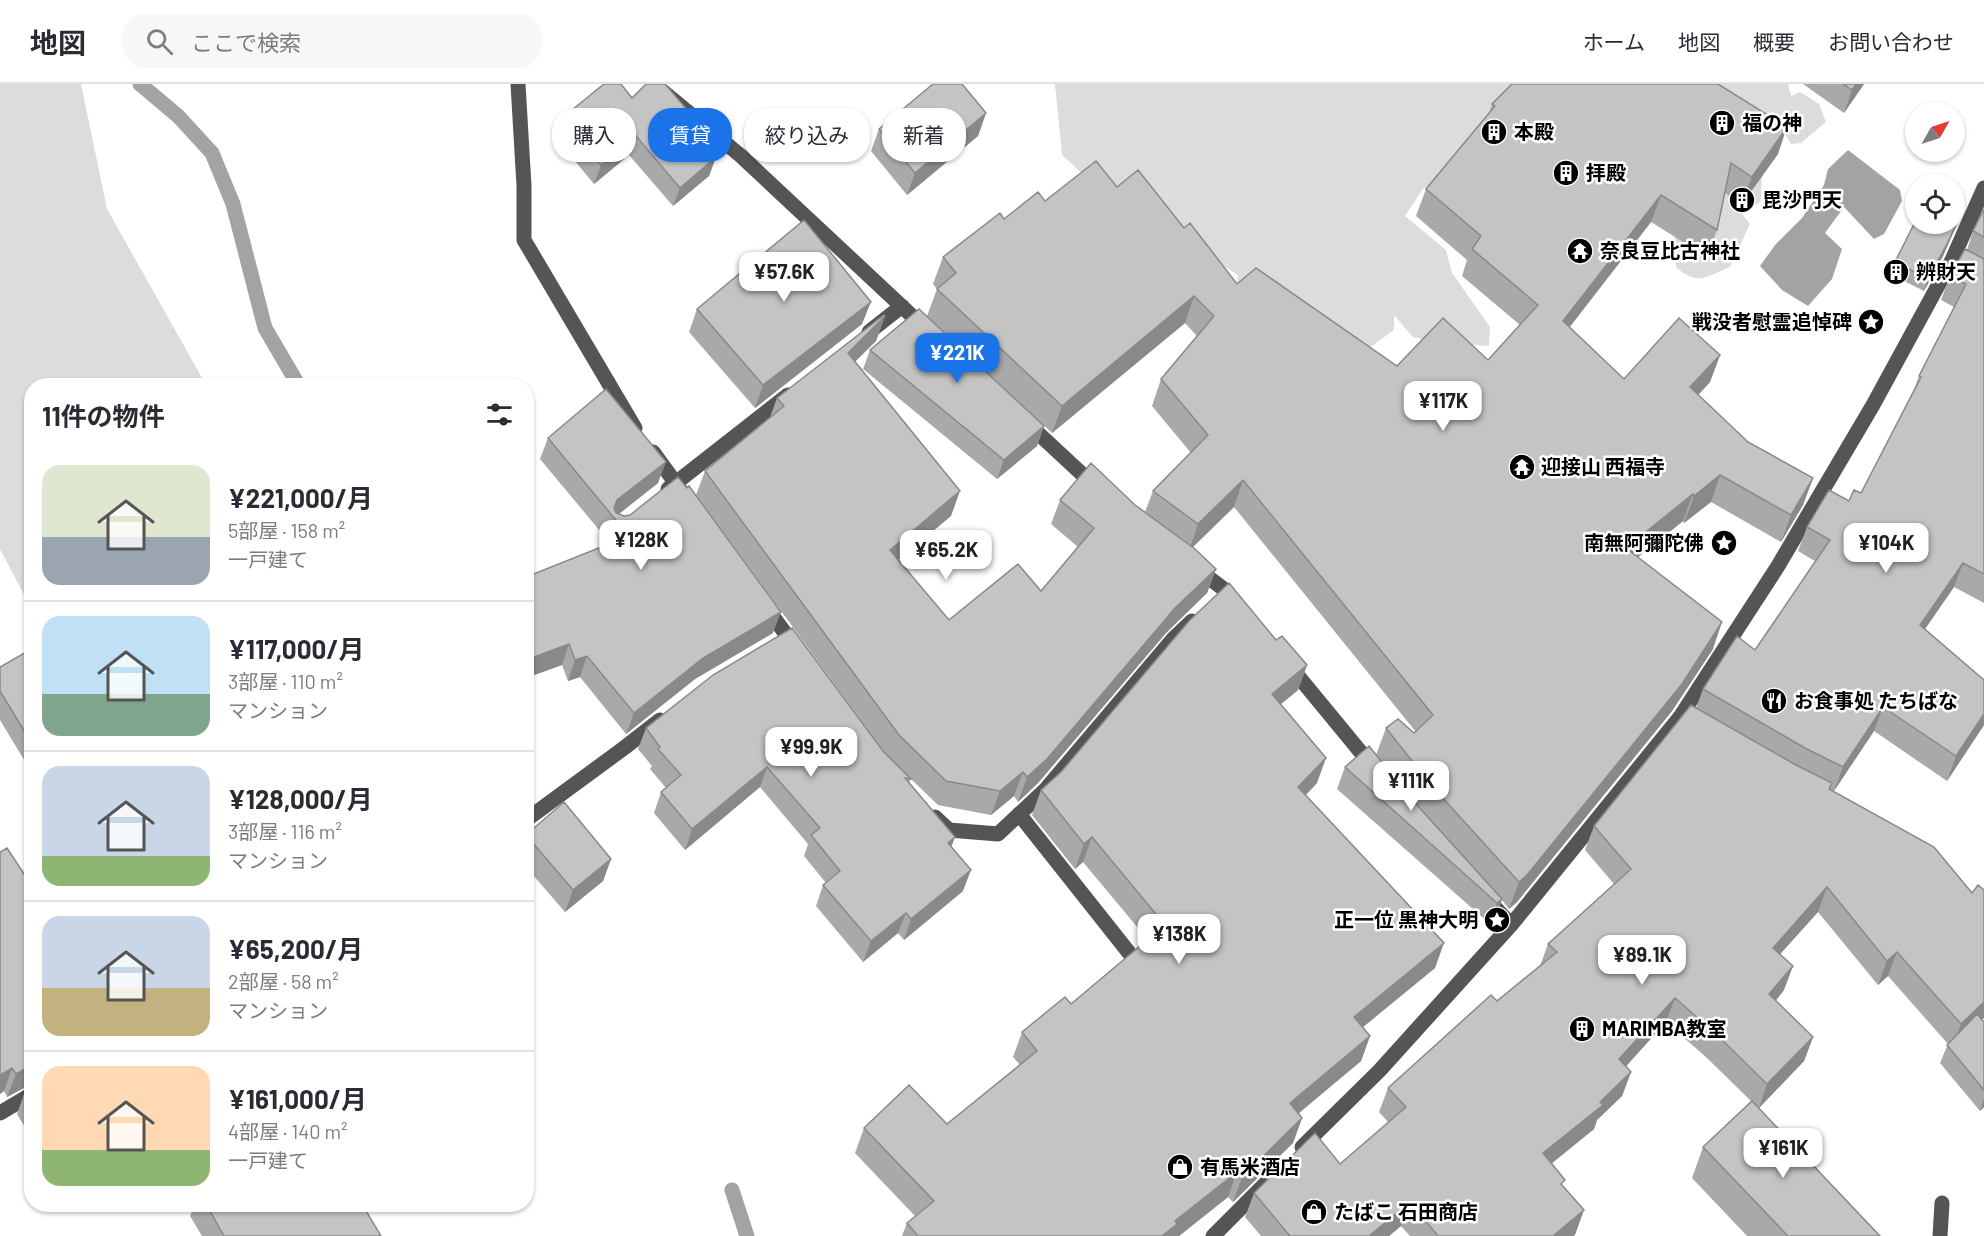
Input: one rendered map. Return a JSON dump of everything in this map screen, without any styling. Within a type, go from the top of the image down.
[{"type":"street","points":[[518,84],[524,186],[524,240],[632,424],[697,512]]},
{"type":"street","points":[[654,84],[741,156],[936,338]]},
{"type":"street","points":[[1213,1236],[1380,1070],[1511,925],[1685,720],[1958,263],[1984,188]]},
{"type":"street","points":[[855,343],[902,306]]},
{"type":"street","points":[[658,496],[798,387]]},
{"type":"street","points":[[1013,410],[1108,498]]},
{"type":"street","points":[[1188,563],[1248,617]]},
{"type":"street","points":[[759,598],[782,639],[808,664]]},
{"type":"street","points":[[924,806],[948,830],[998,834],[1045,790],[1173,639],[1199,614]]},
{"type":"street","points":[[1278,652],[1384,780]]},
{"type":"street","points":[[534,814],[668,713]]},
{"type":"street","points":[[1019,814],[1130,954]]},
{"type":"street","points":[[1474,884],[1511,925]]},
{"type":"street","points":[[0,1113],[24,1099]]},
{"type":"street","points":[[1940,1236],[1942,1203]]},
{"type":"shaded area","points":[[0,84],[81,84],[107,209],[202,378],[24,378],[24,595],[0,549]]},
{"type":"shaded area","points":[[1055,84],[1514,84],[1497,100],[1457,163],[1422,190],[1405,216],[1446,250],[1452,273],[1490,327],[1489,346],[1438,343],[1413,337],[1394,315],[1394,330],[1357,357],[1235,302],[1238,275],[1117,206],[1062,155]]},
{"type":"shaded area","points":[[1673,84],[1788,84],[1791,96],[1800,92],[1819,104],[1826,122],[1801,143],[1791,144],[1774,117],[1759,121],[1761,201],[1742,214],[1750,224],[1730,267],[1702,278],[1690,276],[1676,267],[1674,242],[1680,222]]},
{"type":"shaded area","points":[[1848,150],[1900,190],[1902,201],[1884,234],[1874,239],[1844,207],[1825,233],[1842,249],[1832,279],[1808,306],[1782,290],[1760,266],[1775,245],[1802,218],[1824,185],[1828,169]]},
{"type":"building","points":[[604,84],[621,84],[632,98],[646,84],[665,84],[686,108],[648,108],[648,150],[636,136],[636,108],[574,108]]},
{"type":"building","points":[[933,84],[962,84],[986,113],[966,130],[966,108],[904,108]]},
{"type":"building","points":[[1512,84],[1718,84],[1787,127],[1752,177],[1731,163],[1717,230],[1661,195],[1563,321],[1624,379],[1679,318],[1720,355],[1690,387],[1748,442],[1813,478],[1791,515],[1720,475],[1626,548],[1722,622],[1682,684],[1519,882],[1431,785],[1386,728],[1398,719],[1414,733],[1433,715],[1243,480],[1198,524],[1153,491],[1208,435],[1161,379],[1214,316],[1194,296],[1062,406],[937,289],[956,273],[943,257],[1000,213],[1004,219],[1038,192],[1045,201],[1096,161],[1117,187],[1138,170],[1184,228],[1190,223],[1237,284],[1256,268],[1397,366],[1443,318],[1488,360],[1538,305],[1472,249],[1481,236],[1426,189],[1495,106],[1492,104]]},
{"type":"building","points":[[1843,84],[1856,84],[1852,90]]},
{"type":"building","points":[[658,162],[710,162],[680,188]]},
{"type":"building","points":[[906,162],[928,162],[915,173]]},
{"type":"building","points":[[1984,209],[1984,237],[1973,231]]},
{"type":"building","points":[[804,220],[871,302],[763,385],[697,309]]},
{"type":"building","points":[[1909,234],[1952,234],[1928,279],[1895,262]]},
{"type":"building","points":[[1965,249],[1984,259],[1984,574],[1963,563],[1920,625],[1984,680],[1984,714],[1956,756],[1883,707],[1843,767],[1805,748],[1703,689],[1737,636],[1755,650],[1830,540],[1807,527],[1829,490],[1849,501],[1854,490],[1861,493],[1966,284],[1950,276]]},
{"type":"building","points":[[919,309],[1044,426],[1004,460],[870,350]]},
{"type":"building","points":[[884,315],[848,353],[960,491],[890,550],[949,620],[1018,564],[1041,591],[1094,528],[1060,500],[1091,463],[1135,505],[1195,549],[1216,569],[1175,608],[1047,759],[1027,777],[1023,772],[1000,791],[946,781],[899,735],[705,471],[784,406],[777,398]]},
{"type":"building","points":[[606,389],[666,462],[617,500],[614,508],[616,513],[624,516],[630,515],[678,477],[687,488],[689,486],[781,612],[703,658],[634,713],[587,656],[575,660],[569,644],[534,657],[534,574],[629,536],[548,438]]},
{"type":"building","points":[[1229,583],[1276,640],[1282,636],[1307,665],[1272,694],[1326,758],[1298,787],[1444,943],[1354,1017],[1370,1036],[1290,1103],[1302,1118],[1242,1177],[1237,1172],[1175,1221],[1177,1224],[1162,1236],[918,1236],[907,1223],[934,1201],[864,1128],[909,1085],[947,1124],[1037,1051],[1022,1032],[1065,997],[1071,1004],[1165,925],[1092,837],[1084,844],[1041,790],[1061,772],[1189,621]]},
{"type":"building","points":[[792,628],[883,751],[911,779],[905,778],[955,837],[948,843],[971,870],[911,919],[906,913],[871,941],[823,885],[840,871],[811,835],[820,828],[767,767],[692,829],[661,792],[681,775],[658,749],[660,747],[646,728],[713,675]]},
{"type":"building","points":[[24,653],[24,731],[0,691],[0,667]]},
{"type":"building","points":[[1691,705],[1832,783],[1829,789],[1934,847],[1972,893],[1978,885],[1984,890],[1984,1002],[1961,1024],[1897,952],[1887,961],[1827,887],[1773,948],[1793,966],[1769,994],[1813,1037],[1767,1084],[1675,998],[1619,1059],[1631,1072],[1600,1102],[1603,1105],[1543,1153],[1565,1180],[1561,1184],[1584,1210],[1553,1236],[1438,1236],[1410,1202],[1369,1236],[1290,1236],[1254,1193],[1315,1133],[1340,1164],[1406,1107],[1388,1088],[1491,995],[1497,1001],[1557,952],[1548,944],[1631,869],[1594,826]]},
{"type":"building","points":[[1369,746],[1415,803],[1502,899],[1497,903],[1345,767]]},
{"type":"building","points":[[564,802],[611,859],[573,890],[534,844],[534,828]]},
{"type":"building","points":[[7,848],[24,874],[24,1070],[16,1074],[12,1068],[0,1075],[0,852]]},
{"type":"building","points":[[1977,1014],[1984,1022],[1984,1090],[1947,1045]]},
{"type":"building","points":[[1752,1101],[1880,1236],[1788,1236],[1703,1147]]},
{"type":"building","points":[[210,1212],[367,1212],[381,1236],[224,1236]]},
{"type":"waterway","points":[[140,84],[178,116],[212,153],[233,204],[265,328],[294,378]]},
{"type":"waterway","points":[[732,1190],[747,1236]]},
{"type":"place","name":"福の神","points":[[1722,123]]},
{"type":"place","name":"本殿","points":[[1494,132]]},
{"type":"place","name":"拝殿","points":[[1566,173]]},
{"type":"place","name":"毘沙門天","points":[[1742,200]]},
{"type":"place","name":"奈良豆比古神社","points":[[1580,251]]},
{"type":"place","name":"辨財天","points":[[1896,272]]},
{"type":"place","name":"戦没者慰霊追悼碑","points":[[1871,322]]},
{"type":"place","name":"迎接山 西福寺","points":[[1522,467]]},
{"type":"place","name":"南無阿彌陀佛","points":[[1724,543]]},
{"type":"place","name":"お食事処 たちばな","points":[[1774,701]]},
{"type":"place","name":"正一位 黒神大明","points":[[1497,920]]},
{"type":"place","name":"MARIMBA教室","points":[[1582,1029]]},
{"type":"place","name":"有馬米酒店","points":[[1180,1167]]},
{"type":"place","name":"たばこ 石田商店","points":[[1314,1212]]}]
